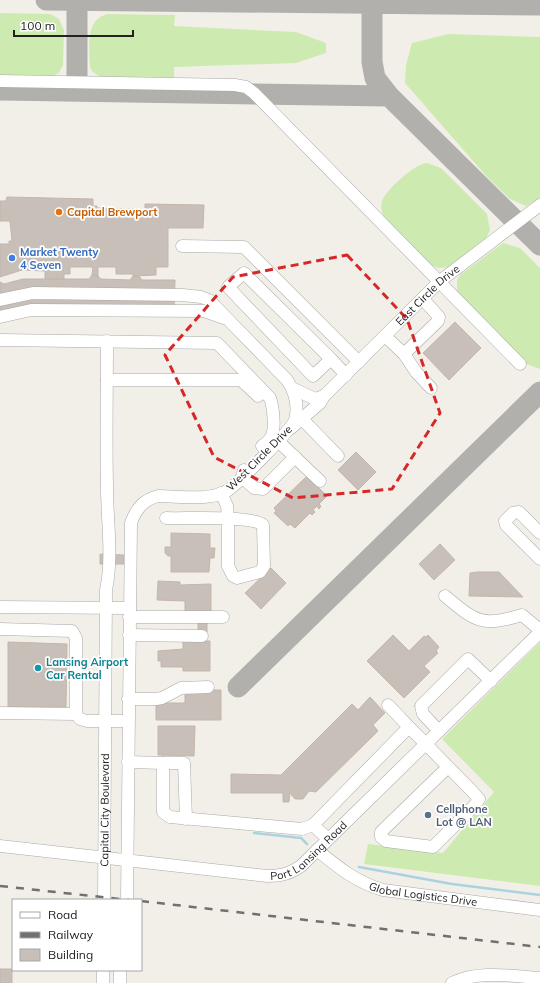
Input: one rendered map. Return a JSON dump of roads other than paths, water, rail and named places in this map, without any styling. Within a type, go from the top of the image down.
[{"type":"street","points":[[0,81],[235,85],[246,87],[254,93],[440,281],[520,364]]},
{"type":"street","name":"East Circle Drive","points":[[291,428],[303,420],[320,403],[324,396],[440,281],[540,205]]},
{"type":"street","points":[[182,246],[244,247],[359,362]]},
{"type":"street","points":[[331,360],[313,376],[228,287],[244,273],[331,360],[346,375]]},
{"type":"street","points":[[0,300],[33,293],[183,295],[202,297],[209,300],[287,380],[294,390],[315,399],[324,396]]},
{"type":"street","points":[[404,354],[438,321],[440,317],[422,299]]},
{"type":"street","points":[[0,317],[31,310],[188,311],[208,312],[227,319]]},
{"type":"street","points":[[385,336],[404,354],[416,372],[431,388]]},
{"type":"street","points":[[0,340],[217,343],[270,398],[272,405],[271,437],[249,460],[242,477],[254,488],[263,489],[295,457]]},
{"type":"street","name":"Capital City Boulevard","points":[[104,899],[106,590],[109,576],[109,502],[107,490],[107,341]]},
{"type":"street","points":[[107,380],[241,380],[268,406],[272,416]]},
{"type":"street","name":"West Circle Drive","points":[[129,612],[130,531],[131,523],[138,507],[158,496],[207,496],[225,492],[291,428],[297,410],[294,390]]},
{"type":"street","points":[[303,420],[338,456]]},
{"type":"street","points":[[278,441],[320,481]]},
{"type":"street","points":[[166,518],[228,519],[255,520],[264,525],[264,566],[260,572],[238,578],[233,576],[231,573],[228,566],[228,519],[227,506],[221,493]]},
{"type":"street","points":[[540,533],[519,512],[513,513],[506,520],[506,525],[540,559]]},
{"type":"street","points":[[445,596],[469,616],[483,621],[497,622],[522,615],[540,631]]},
{"type":"street","points":[[0,606],[107,607],[129,612],[223,617]]},
{"type":"street","name":"Capital City Boulevard","points":[[127,899],[129,612]]},
{"type":"street","points":[[0,629],[69,630],[75,635],[76,714],[80,719],[87,721],[128,721]]},
{"type":"street","name":"Port Lansing Road","points":[[0,846],[267,876],[282,876],[290,874],[301,866],[540,631]]},
{"type":"street","points":[[129,635],[202,636]]},
{"type":"street","points":[[439,731],[423,714],[421,706],[468,658],[491,680]]},
{"type":"street","points":[[128,699],[162,698],[181,688],[208,687]]},
{"type":"street","points":[[388,705],[425,745],[448,767],[479,798],[476,805],[432,847],[386,841],[381,837],[381,832],[448,767]]},
{"type":"street","points":[[0,713],[76,714]]},
{"type":"street","points":[[163,763],[163,812],[170,818],[302,829],[313,825],[409,727]]},
{"type":"street","points":[[128,762],[184,763],[186,819]]},
{"type":"street","points":[[313,825],[328,839]]},
{"type":"street","name":"Global Logistics Drive","points":[[317,850],[350,876],[365,885],[383,890],[540,910]]},
{"type":"street","points":[[103,971],[103,983]]},
{"type":"street","points":[[120,971],[120,983]]},
{"type":"street","points":[[127,971],[127,983]]},
{"type":"street","points":[[452,983],[468,976],[480,974],[522,980],[540,978]]},
{"type":"waterway","points":[[254,833],[301,838],[307,844]]},
{"type":"waterway","points":[[359,867],[452,884],[540,895]]},
{"type":"railway","points":[[0,886],[120,899]]},
{"type":"railway","points":[[142,901],[540,947]]},
{"type":"place","name":"Capital Brewport","points":[[59,212]]},
{"type":"place","name":"Market Twenty 4 Seven","points":[[12,258]]},
{"type":"place","name":"Lansing Airport Car Rental","points":[[38,668]]},
{"type":"place","name":"Cellphone Lot @ LAN","points":[[428,815]]}]
